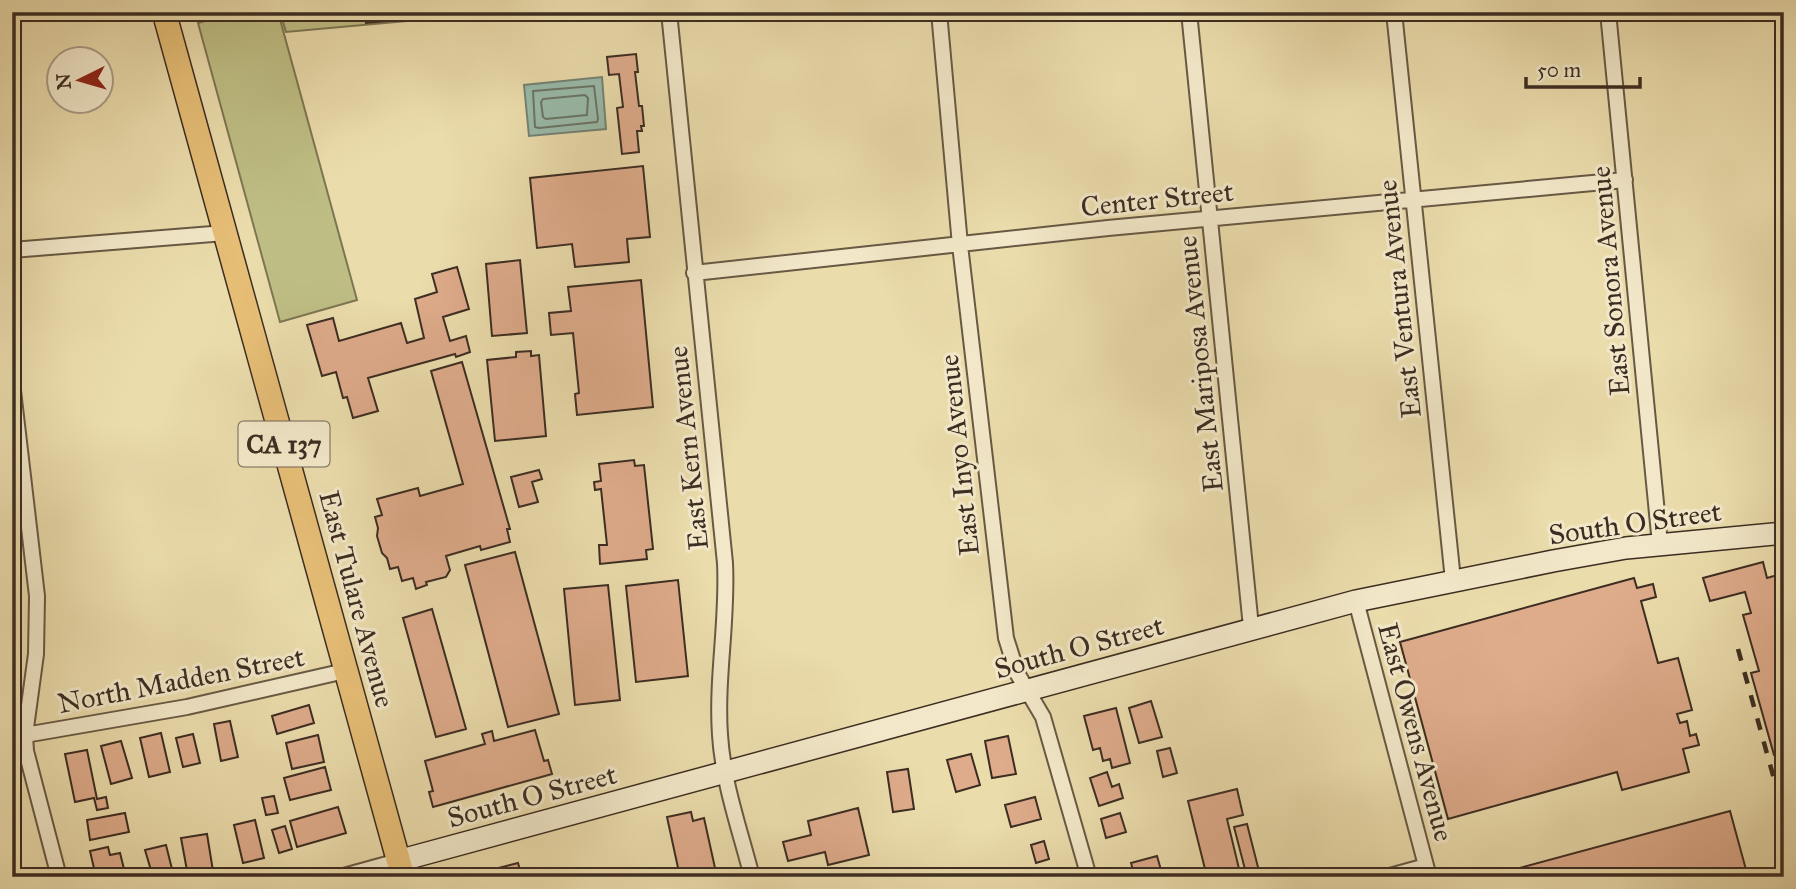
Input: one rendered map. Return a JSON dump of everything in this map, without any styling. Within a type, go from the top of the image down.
[{"type":"main road","name":"East Tulare Avenue","points":[[164,12],[400,869]]},
{"type":"main road","name":"South O Street","points":[[400,869],[725,772],[1356,601],[1553,561],[1660,544],[1784,533]]},
{"type":"street","name":"East Kern Avenue","points":[[669,12],[727,595],[719,700],[720,736],[725,772],[752,877]]},
{"type":"street","name":"East Inyo Avenue","points":[[939,12],[960,245],[1002,617],[1017,673],[1043,717],[1089,877]]},
{"type":"street","name":"East Mariposa Avenue","points":[[1189,12],[1251,628]]},
{"type":"street","name":"East Ventura Avenue","points":[[1394,12],[1453,580]]},
{"type":"street","name":"East Sonora Avenue","points":[[1608,12],[1660,544]]},
{"type":"street","name":"Center Street","points":[[694,273],[1210,218],[1625,180]]},
{"type":"street","points":[[12,250],[225,233]]},
{"type":"street","points":[[12,382],[37,596],[36,654],[25,735],[30,773],[59,877]]},
{"type":"street","name":"East Owens Avenue","points":[[1356,601],[1427,871]]},
{"type":"street","name":"North Madden Street","points":[[25,735],[187,707],[345,671]]},
{"type":"street","points":[[340,877],[400,869]]},
{"type":"street","points":[[1386,877],[1427,871]]},
{"type":"green space","points":[[237,12],[278,12],[357,300],[280,322],[198,23]]},
{"type":"green space","points":[[280,12],[507,12],[286,32]]},
{"type":"green space","points":[[528,12],[619,12],[528,20]]},
{"type":"water","points":[[602,77],[606,129],[529,136],[524,85]]},
{"type":"building","points":[[365,12],[488,12],[366,23]]},
{"type":"building","points":[[547,12],[568,12],[568,14],[547,15]]},
{"type":"building","points":[[636,54],[638,72],[635,72],[644,126],[641,126],[642,131],[637,131],[639,152],[622,154],[617,108],[623,107],[619,74],[609,75],[607,57]]},
{"type":"building","points":[[643,166],[650,237],[627,239],[629,262],[575,267],[572,244],[537,248],[530,178]]},
{"type":"building","points":[[520,260],[527,333],[492,336],[486,264]]},
{"type":"building","points":[[457,267],[469,309],[443,317],[450,341],[466,336],[470,352],[368,378],[378,411],[353,418],[347,397],[343,398],[336,372],[322,376],[307,325],[333,318],[339,341],[401,323],[407,343],[424,338],[415,299],[437,292],[432,274]]},
{"type":"building","points":[[641,280],[653,407],[577,415],[575,394],[579,393],[573,333],[551,335],[549,313],[571,311],[568,287]]},
{"type":"building","points":[[531,351],[531,356],[539,355],[546,436],[495,441],[487,360],[516,357],[516,352]]},
{"type":"building","points":[[462,362],[510,529],[507,529],[510,542],[481,550],[480,546],[446,556],[450,570],[446,577],[426,582],[427,585],[416,589],[413,578],[402,581],[398,567],[390,569],[387,558],[382,553],[375,517],[382,515],[377,499],[418,488],[420,496],[463,484],[431,371]]},
{"type":"building","points":[[634,460],[635,466],[644,465],[653,549],[646,550],[647,559],[600,564],[599,545],[607,545],[601,489],[595,490],[594,482],[601,481],[599,464]]},
{"type":"building","points":[[539,470],[542,479],[532,482],[538,502],[519,507],[511,477]]},
{"type":"building","points":[[515,552],[559,714],[508,727],[465,565]]},
{"type":"building","points":[[1763,562],[1767,578],[1784,573],[1784,752],[1774,755],[1751,673],[1759,671],[1743,615],[1751,613],[1745,592],[1710,601],[1703,578]]},
{"type":"building","points":[[1634,578],[1637,588],[1653,584],[1656,597],[1641,601],[1658,663],[1678,658],[1692,710],[1677,714],[1680,723],[1687,721],[1690,736],[1696,734],[1699,745],[1683,749],[1689,772],[1622,790],[1617,772],[1448,819],[1400,642]]},
{"type":"building","points":[[678,580],[688,676],[636,682],[626,586]]},
{"type":"building","points":[[608,585],[620,700],[575,705],[564,589]]},
{"type":"building","points":[[432,609],[466,729],[436,737],[403,618]]},
{"type":"building","points":[[1151,701],[1162,737],[1139,743],[1129,708]]},
{"type":"building","points":[[309,705],[314,723],[277,734],[272,716]]},
{"type":"building","points":[[1116,708],[1130,763],[1112,768],[1110,759],[1103,761],[1100,748],[1093,750],[1084,716]]},
{"type":"building","points":[[230,721],[238,757],[221,761],[214,724]]},
{"type":"building","points":[[535,730],[544,761],[548,760],[552,774],[433,807],[429,792],[433,791],[425,761],[485,744],[482,734],[492,731],[494,741]]},
{"type":"building","points":[[161,733],[170,772],[149,777],[140,738]]},
{"type":"building","points":[[193,734],[200,763],[183,767],[176,738]]},
{"type":"building","points":[[318,735],[324,762],[292,769],[286,743]]},
{"type":"building","points":[[1008,736],[1016,774],[992,778],[985,741]]},
{"type":"building","points":[[121,741],[132,778],[111,784],[101,746]]},
{"type":"building","points":[[1170,748],[1177,773],[1163,777],[1157,751]]},
{"type":"building","points":[[87,750],[97,799],[106,797],[108,808],[97,810],[94,798],[75,802],[65,754]]},
{"type":"building","points":[[971,754],[980,785],[956,792],[947,760]]},
{"type":"building","points":[[325,767],[331,790],[290,800],[284,778]]},
{"type":"building","points":[[908,769],[914,809],[893,812],[887,772]]},
{"type":"building","points":[[1107,772],[1112,787],[1119,784],[1123,798],[1099,806],[1090,778]]},
{"type":"building","points":[[1237,789],[1243,815],[1227,819],[1241,877],[1207,877],[1188,801]]},
{"type":"building","points":[[274,796],[278,813],[266,815],[262,798]]},
{"type":"building","points":[[1035,797],[1041,819],[1011,827],[1005,805]]},
{"type":"building","points":[[338,807],[346,833],[297,847],[290,821]]},
{"type":"building","points":[[858,808],[869,855],[828,865],[825,852],[788,861],[783,842],[811,835],[808,821]]},
{"type":"building","points":[[1730,811],[1748,877],[1502,877],[1501,873]]},
{"type":"building","points":[[691,812],[693,821],[704,818],[717,877],[680,877],[667,817]]},
{"type":"building","points":[[125,813],[129,832],[90,840],[87,820]]},
{"type":"building","points":[[1120,813],[1126,832],[1106,838],[1101,819]]},
{"type":"building","points":[[255,820],[264,858],[243,863],[234,825]]},
{"type":"building","points":[[1247,824],[1260,875],[1254,877],[1247,877],[1234,827]]},
{"type":"building","points":[[285,826],[292,849],[279,853],[272,830]]},
{"type":"building","points":[[12,833],[22,877],[12,877]]},
{"type":"building","points":[[207,834],[213,871],[188,876],[181,838]]},
{"type":"building","points":[[1044,841],[1049,859],[1036,863],[1031,845]]},
{"type":"building","points":[[166,845],[174,877],[153,877],[145,850]]},
{"type":"building","points":[[108,847],[110,855],[120,853],[126,877],[96,877],[90,851]]},
{"type":"building","points":[[1157,856],[1163,877],[1135,877],[1131,863]]},
{"type":"building","points":[[518,863],[522,877],[463,877]]},
{"type":"building","points":[[984,869],[986,877],[958,877]]},
{"type":"railway","points":[[1738,649],[1784,815]]}]
